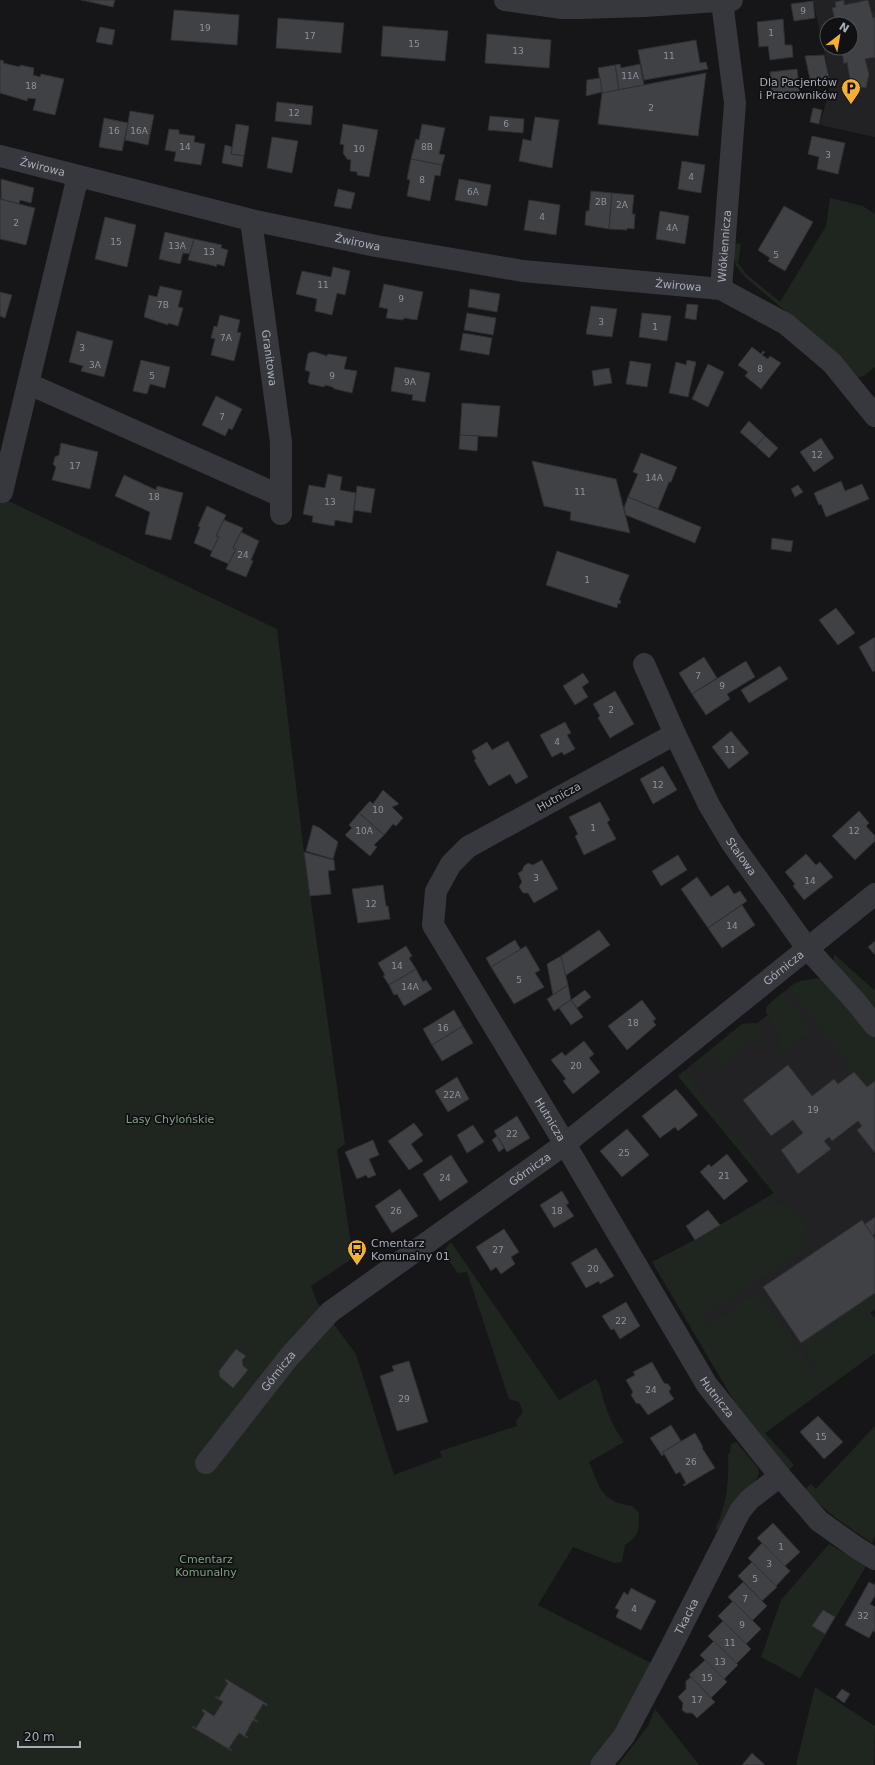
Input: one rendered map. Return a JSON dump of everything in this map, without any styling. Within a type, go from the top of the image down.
[{"type":"street","points":[[505,0],[562,8],[727,1]]},
{"type":"street","name":"Włókiennicza","points":[[727,1],[735,103],[722,289],[786,324],[832,363],[875,416]]},
{"type":"street","name":"Żwirowa","points":[[0,156],[251,220],[376,246],[523,271],[722,289]]},
{"type":"street","points":[[2,492],[78,176]]},
{"type":"street","name":"Granitowa","points":[[29,384],[281,505],[281,442],[251,220]]},
{"type":"street","name":"Stalowa","points":[[644,664],[674,734],[709,804],[731,842],[807,948],[856,1002],[875,1026]]},
{"type":"street","name":"Hutnicza","points":[[674,734],[468,847],[451,864],[436,891],[434,925],[707,1385],[780,1476],[819,1521],[875,1559]]},
{"type":"street","name":"Górnicza","points":[[206,1463],[289,1357],[330,1312],[565,1144],[875,894]]},
{"type":"street","name":"Tkacka","points":[[601,1765],[624,1736],[740,1511],[748,1500],[780,1476]]},
{"type":"shaded area","points":[[813,0],[875,0],[875,137],[820,125],[831,82],[825,56],[859,56],[859,16],[819,16],[819,27]]},
{"type":"shaded area","points":[[795,983],[875,1038],[875,1309],[870,1313],[875,1318],[875,1353],[764,1433],[652,1262],[695,1240],[774,1193],[678,1076],[742,1024],[757,1023],[768,1015],[766,1012],[767,1006]]},
{"type":"green space","points":[[830,198],[863,206],[875,214],[875,367],[864,376],[856,378],[809,331],[745,277],[736,266],[734,259],[734,243],[741,244],[738,263],[746,274],[780,302],[826,226]]},
{"type":"green space","points":[[0,497],[277,629],[304,852],[345,1144],[337,1150],[353,1258],[311,1286],[317,1302],[356,1354],[394,1475],[442,1457],[440,1451],[517,1426],[516,1421],[523,1412],[519,1402],[509,1399],[467,1272],[458,1273],[448,1260],[445,1249],[451,1242],[559,1400],[596,1379],[610,1418],[624,1442],[589,1462],[599,1486],[607,1497],[621,1504],[632,1506],[639,1513],[638,1532],[630,1542],[625,1545],[622,1562],[614,1563],[573,1547],[538,1605],[651,1663],[615,1735],[589,1765],[0,1765]]},
{"type":"green space","points":[[834,954],[875,991],[875,1019],[833,964]]},
{"type":"green space","points":[[817,978],[826,981],[875,1033],[875,1081],[867,1087],[855,1072],[853,1073],[789,987],[800,981]]},
{"type":"green space","points":[[783,992],[812,1031],[773,1060],[778,1051],[781,1039],[780,1034],[766,1012],[767,1006]]},
{"type":"green space","points":[[757,1023],[762,1036],[762,1042],[758,1048],[753,1040],[710,1074],[708,1071],[721,1061],[715,1052],[702,1063],[705,1068],[704,1069],[698,1068],[694,1063],[742,1024]]},
{"type":"green space","points":[[684,1071],[775,1188],[776,1193],[773,1198],[779,1206],[786,1201],[808,1231],[800,1237],[806,1248],[701,1318],[707,1327],[758,1292],[798,1351],[800,1350],[815,1371],[818,1368],[801,1343],[875,1293],[875,1309],[870,1313],[875,1318],[875,1353],[765,1433],[794,1465],[789,1470],[734,1401],[652,1262],[695,1240],[774,1193],[678,1076]]},
{"type":"green space","points":[[875,1426],[875,1537],[872,1543],[828,1512],[805,1489],[811,1484],[816,1489]]},
{"type":"green space","points":[[736,1442],[758,1468],[759,1474],[719,1530],[715,1529],[725,1502],[728,1474],[728,1454],[730,1453],[731,1444]]},
{"type":"green space","points":[[829,1544],[866,1566],[800,1678],[761,1657],[781,1600]]},
{"type":"green space","points":[[815,1687],[875,1726],[874,1765],[796,1765]]},
{"type":"green space","points":[[655,1709],[699,1765],[618,1765],[648,1726]]},
{"type":"building","points":[[81,0],[115,0],[113,7]]},
{"type":"building","points":[[844,0],[844,5],[868,0],[873,18],[875,17],[875,57],[865,59],[869,74],[866,88],[848,85],[850,79],[847,62],[844,64],[842,56],[859,56],[859,16],[834,16],[832,8],[836,7],[835,2]]},
{"type":"building","points":[[813,1],[815,18],[794,21],[791,4]]},
{"type":"building","points":[[174,10],[239,15],[237,45],[171,40]]},
{"type":"building","points":[[278,18],[344,23],[341,53],[276,48]]},
{"type":"building","points":[[783,19],[785,45],[792,45],[793,57],[770,60],[768,46],[759,47],[757,22]]},
{"type":"building","points":[[383,26],[448,31],[445,61],[381,56]]},
{"type":"building","points":[[100,27],[115,30],[112,45],[96,42]]},
{"type":"building","points":[[487,34],[551,40],[549,68],[485,63]]},
{"type":"building","points":[[696,40],[700,63],[706,62],[708,69],[644,80],[638,50]]},
{"type":"building","points":[[805,56],[824,56],[830,82],[811,84]]},
{"type":"building","points":[[0,60],[4,61],[3,63],[20,67],[20,65],[34,68],[33,75],[40,77],[41,74],[64,79],[55,115],[33,110],[36,99],[28,98],[27,101],[0,93]]},
{"type":"building","points":[[620,64],[621,68],[640,64],[644,85],[619,90],[615,65]]},
{"type":"building","points":[[615,65],[619,90],[602,93],[598,68]]},
{"type":"building","points":[[797,69],[800,95],[772,98],[770,72]]},
{"type":"building","points":[[706,73],[698,136],[598,124],[602,93]]},
{"type":"building","points":[[600,78],[602,92],[586,96],[587,80]]},
{"type":"building","points":[[277,102],[313,106],[311,125],[275,121]]},
{"type":"building","points":[[813,108],[822,110],[819,124],[810,122]]},
{"type":"building","points":[[130,111],[154,115],[148,145],[125,140]]},
{"type":"building","points":[[490,116],[524,119],[523,133],[488,130]]},
{"type":"building","points":[[535,117],[559,120],[552,168],[519,161],[523,139],[531,141]]},
{"type":"building","points":[[104,118],[128,123],[122,151],[99,147]]},
{"type":"building","points":[[236,124],[249,126],[244,156],[231,154]]},
{"type":"building","points":[[343,124],[378,130],[369,177],[357,175],[357,172],[350,171],[351,160],[347,159],[343,153],[344,145],[340,144]]},
{"type":"building","points":[[422,124],[445,128],[439,154],[445,155],[442,165],[411,159],[416,139],[419,140]]},
{"type":"building","points":[[169,129],[179,130],[179,134],[195,136],[194,142],[205,144],[201,165],[174,161],[176,152],[165,150]]},
{"type":"building","points":[[812,136],[845,143],[838,174],[817,169],[819,157],[808,154]]},
{"type":"building","points":[[272,137],[298,141],[292,173],[267,168]]},
{"type":"building","points":[[225,145],[232,147],[231,154],[244,156],[242,167],[222,163]]},
{"type":"building","points":[[411,159],[442,165],[440,176],[435,175],[430,201],[407,196],[410,180],[407,179]]},
{"type":"building","points":[[682,161],[705,165],[701,193],[678,189]]},
{"type":"building","points":[[1,179],[34,188],[31,203],[20,200],[19,204],[1,199]]},
{"type":"building","points":[[459,179],[491,185],[487,206],[455,200]]},
{"type":"building","points":[[338,189],[355,193],[351,209],[334,206]]},
{"type":"building","points":[[591,191],[612,193],[609,229],[585,225],[586,211],[589,211]]},
{"type":"building","points":[[612,193],[634,195],[632,214],[635,214],[634,229],[609,229]]},
{"type":"building","points":[[0,199],[35,208],[26,245],[0,239]]},
{"type":"building","points":[[529,200],[560,205],[556,235],[524,230]]},
{"type":"building","points":[[784,206],[813,222],[785,271],[768,261],[770,258],[758,250]]},
{"type":"building","points":[[660,211],[689,216],[685,244],[656,239]]},
{"type":"building","points":[[105,217],[136,225],[127,267],[95,259]]},
{"type":"building","points":[[165,232],[194,239],[190,254],[183,253],[180,264],[159,259]]},
{"type":"building","points":[[194,239],[222,245],[221,248],[228,250],[224,266],[217,264],[216,267],[188,260]]},
{"type":"building","points":[[333,267],[350,271],[345,295],[337,293],[332,315],[315,311],[317,299],[296,294],[302,271],[331,277]]},
{"type":"building","points":[[384,284],[423,292],[417,320],[386,318],[388,309],[379,307]]},
{"type":"building","points":[[160,286],[182,291],[178,307],[183,308],[178,326],[168,323],[168,325],[144,317],[149,295],[157,297]]},
{"type":"building","points":[[470,289],[500,294],[497,312],[468,307]]},
{"type":"building","points":[[0,292],[12,295],[5,318],[0,316]]},
{"type":"building","points":[[687,304],[698,305],[696,320],[685,318]]},
{"type":"building","points":[[591,306],[617,309],[612,337],[586,334]]},
{"type":"building","points":[[467,313],[496,318],[493,335],[464,330]]},
{"type":"building","points":[[642,313],[671,316],[667,341],[639,337]]},
{"type":"building","points":[[220,315],[240,320],[237,332],[241,333],[234,361],[211,355],[215,339],[211,338],[214,326],[217,327]]},
{"type":"building","points":[[77,331],[113,341],[104,377],[81,371],[83,366],[69,362]]},
{"type":"building","points":[[463,333],[492,338],[489,355],[460,350]]},
{"type":"building","points":[[752,347],[761,354],[763,351],[765,352],[762,355],[768,359],[770,356],[781,363],[761,389],[745,376],[748,372],[738,365]]},
{"type":"building","points":[[311,352],[327,356],[328,354],[347,357],[344,369],[357,371],[352,393],[325,385],[324,387],[310,384],[308,382],[310,372],[305,370],[308,354]]},
{"type":"building","points":[[141,360],[170,367],[165,388],[150,384],[147,394],[133,391]]},
{"type":"building","points":[[687,360],[696,362],[688,397],[669,393],[676,362],[686,365]]},
{"type":"building","points":[[630,361],[651,364],[647,387],[626,384]]},
{"type":"building","points":[[708,364],[724,372],[708,407],[692,399]]},
{"type":"building","points":[[395,367],[430,373],[425,402],[412,400],[413,395],[391,391]]},
{"type":"building","points":[[609,368],[612,383],[594,386],[592,371]]},
{"type":"building","points":[[216,396],[242,409],[232,430],[229,428],[225,436],[202,425]]},
{"type":"building","points":[[462,403],[500,406],[497,437],[460,435]]},
{"type":"building","points":[[749,421],[765,436],[756,446],[740,432]]},
{"type":"building","points":[[460,435],[478,436],[477,451],[459,449]]},
{"type":"building","points":[[765,436],[778,448],[769,458],[756,446]]},
{"type":"building","points":[[821,438],[834,458],[814,472],[800,452]]},
{"type":"building","points":[[61,443],[98,452],[90,489],[52,480],[56,467],[53,464],[55,457],[59,455]]},
{"type":"building","points":[[641,453],[677,467],[658,509],[628,497],[638,474],[633,472]]},
{"type":"building","points":[[532,461],[616,479],[630,533],[570,520],[571,512],[544,506]]},
{"type":"building","points":[[328,474],[342,477],[340,490],[356,493],[352,523],[335,520],[334,526],[312,522],[313,516],[303,514],[309,485],[325,488]]},
{"type":"building","points":[[124,475],[156,490],[157,486],[183,493],[171,540],[145,534],[150,512],[115,496]]},
{"type":"building","points":[[841,481],[845,491],[862,484],[869,499],[826,517],[821,504],[819,505],[814,493]]},
{"type":"building","points":[[798,485],[803,492],[795,497],[791,489]]},
{"type":"building","points":[[357,486],[375,489],[371,513],[354,510]]},
{"type":"building","points":[[628,497],[701,527],[695,543],[626,515],[624,508]]},
{"type":"building","points":[[207,506],[226,515],[216,536],[219,536],[212,551],[194,543],[200,527],[198,526]]},
{"type":"building","points":[[224,520],[243,528],[233,548],[236,549],[229,564],[210,556],[219,536],[216,536]]},
{"type":"building","points":[[241,532],[259,541],[246,577],[226,569],[236,549],[233,548]]},
{"type":"building","points":[[772,538],[793,541],[791,552],[771,549]]},
{"type":"building","points":[[557,551],[629,575],[619,600],[621,601],[620,604],[618,603],[617,608],[546,585]]},
{"type":"building","points":[[836,608],[855,633],[838,645],[819,620]]},
{"type":"building","points":[[875,637],[875,670],[873,672],[859,647]]},
{"type":"building","points":[[704,657],[717,678],[692,694],[679,673]]},
{"type":"building","points":[[746,661],[755,677],[727,694],[730,699],[706,715],[692,694]]},
{"type":"building","points":[[780,666],[788,679],[749,703],[741,690]]},
{"type":"building","points":[[583,673],[589,682],[582,687],[588,697],[575,705],[563,686]]},
{"type":"building","points":[[615,691],[634,724],[610,738],[598,718],[600,716],[593,704]]},
{"type":"building","points":[[565,722],[571,733],[567,735],[575,749],[564,755],[562,752],[552,757],[540,735]]},
{"type":"building","points":[[731,731],[749,753],[729,769],[712,747]]},
{"type":"building","points":[[508,741],[528,777],[516,784],[510,774],[489,786],[474,760],[476,759],[472,751],[487,742],[492,750]]},
{"type":"building","points":[[663,766],[677,790],[653,804],[640,779]]},
{"type":"building","points":[[383,790],[399,804],[392,807],[403,818],[396,826],[393,824],[384,835],[359,813],[370,801],[373,804]]},
{"type":"building","points":[[600,802],[610,820],[607,822],[616,839],[584,855],[575,836],[578,834],[569,817]]},
{"type":"building","points":[[859,811],[869,823],[866,826],[875,836],[875,841],[855,860],[832,836]]},
{"type":"building","points":[[359,813],[384,835],[374,845],[377,847],[370,856],[345,835],[352,828],[349,825]]},
{"type":"building","points":[[313,825],[320,828],[338,842],[333,859],[306,851]]},
{"type":"building","points":[[304,852],[334,860],[335,870],[328,871],[331,894],[310,896]]},
{"type":"building","points":[[806,854],[816,865],[820,862],[833,877],[804,900],[793,886],[795,884],[785,872]]},
{"type":"building","points":[[678,855],[687,870],[661,886],[652,871]]},
{"type":"building","points":[[542,860],[558,889],[534,903],[528,893],[523,893],[519,887],[522,882],[518,873],[522,871],[524,866],[528,863],[533,865]]},
{"type":"building","points":[[697,877],[711,897],[728,885],[734,894],[740,891],[747,901],[708,928],[681,889]]},
{"type":"building","points":[[383,885],[386,906],[388,906],[390,919],[358,923],[352,889]]},
{"type":"building","points":[[742,905],[755,925],[722,948],[708,928]]},
{"type":"building","points":[[599,930],[610,945],[565,976],[561,956]]},
{"type":"building","points":[[515,940],[521,950],[491,967],[486,958]]},
{"type":"building","points":[[875,941],[875,955],[868,947]]},
{"type":"building","points":[[406,946],[412,956],[409,958],[416,969],[389,985],[383,976],[385,975],[378,963]]},
{"type":"building","points":[[526,946],[540,970],[535,973],[544,987],[514,1004],[491,967]]},
{"type":"building","points":[[561,956],[568,985],[553,995],[547,964]]},
{"type":"building","points":[[416,969],[423,982],[426,980],[432,989],[404,1006],[397,994],[394,995],[389,985]]},
{"type":"building","points":[[568,985],[571,1000],[554,1011],[547,999]]},
{"type":"building","points":[[585,990],[591,997],[577,1008],[571,1000]]},
{"type":"building","points":[[571,1000],[583,1017],[571,1025],[559,1008]]},
{"type":"building","points":[[642,1000],[656,1019],[653,1021],[656,1025],[627,1050],[608,1026]]},
{"type":"building","points":[[454,1010],[463,1026],[432,1045],[423,1029]]},
{"type":"building","points":[[463,1026],[473,1043],[442,1061],[432,1045]]},
{"type":"building","points":[[584,1041],[594,1054],[589,1058],[600,1072],[573,1094],[563,1081],[566,1079],[551,1060],[562,1052],[565,1056]]},
{"type":"building","points":[[788,1065],[812,1096],[834,1079],[838,1084],[854,1072],[867,1087],[875,1081],[875,1153],[857,1130],[862,1126],[858,1121],[832,1141],[829,1137],[824,1141],[831,1149],[798,1174],[781,1150],[803,1133],[793,1120],[771,1136],[743,1100]]},
{"type":"building","points":[[457,1077],[469,1099],[448,1112],[435,1091]]},
{"type":"building","points":[[676,1089],[698,1115],[678,1131],[675,1127],[660,1138],[642,1116]]},
{"type":"building","points":[[517,1116],[530,1138],[507,1152],[494,1131]]},
{"type":"building","points":[[414,1123],[423,1135],[411,1144],[423,1161],[409,1170],[388,1141]]},
{"type":"building","points":[[473,1125],[484,1142],[467,1153],[457,1135]]},
{"type":"building","points":[[627,1129],[649,1155],[622,1177],[600,1151]]},
{"type":"building","points":[[497,1136],[504,1148],[499,1152],[492,1140]]},
{"type":"building","points":[[373,1140],[379,1155],[369,1159],[376,1175],[368,1178],[366,1175],[357,1179],[345,1152]]},
{"type":"building","points":[[727,1154],[748,1181],[724,1200],[700,1172],[709,1164],[711,1167]]},
{"type":"building","points":[[451,1155],[468,1182],[440,1201],[423,1174]]},
{"type":"building","points":[[400,1189],[418,1216],[392,1233],[375,1206]]},
{"type":"building","points":[[562,1191],[569,1203],[566,1205],[574,1216],[554,1228],[540,1205]]},
{"type":"building","points":[[708,1210],[720,1225],[695,1240],[686,1226]]},
{"type":"building","points":[[875,1217],[875,1234],[872,1236],[865,1224]]},
{"type":"building","points":[[862,1220],[875,1239],[875,1293],[801,1343],[763,1287]]},
{"type":"building","points":[[504,1229],[519,1252],[511,1257],[515,1264],[501,1274],[496,1267],[491,1271],[476,1247]]},
{"type":"building","points":[[596,1248],[614,1276],[600,1284],[599,1281],[586,1288],[571,1263]]},
{"type":"building","points":[[626,1302],[640,1326],[620,1339],[614,1329],[611,1330],[602,1316]]},
{"type":"building","points":[[236,1349],[246,1356],[242,1360],[243,1366],[248,1370],[233,1388],[220,1377],[219,1371]]},
{"type":"building","points":[[409,1361],[428,1422],[397,1431],[380,1376],[394,1371],[392,1366]]},
{"type":"building","points":[[652,1362],[664,1383],[668,1384],[671,1388],[669,1392],[674,1399],[648,1415],[640,1404],[636,1403],[631,1395],[633,1392],[626,1380],[635,1375],[633,1372]]},
{"type":"building","points":[[818,1416],[843,1442],[824,1459],[800,1432]]},
{"type":"building","points":[[671,1425],[681,1441],[663,1452],[664,1454],[662,1456],[650,1438]]},
{"type":"building","points":[[695,1433],[703,1447],[702,1448],[715,1468],[684,1486],[683,1485],[686,1483],[680,1472],[676,1474],[663,1452]]},
{"type":"building","points":[[773,1523],[800,1552],[785,1566],[757,1538]]},
{"type":"building","points":[[762,1543],[790,1571],[776,1586],[748,1558]]},
{"type":"building","points":[[752,1562],[777,1587],[762,1601],[738,1576]]},
{"type":"building","points":[[743,1582],[767,1606],[752,1621],[728,1597]]},
{"type":"building","points":[[869,1582],[875,1585],[875,1596],[870,1604],[875,1607],[875,1632],[873,1631],[869,1638],[845,1625]]},
{"type":"building","points":[[631,1588],[656,1601],[641,1630],[616,1617],[619,1610],[615,1608],[624,1592],[628,1595]]},
{"type":"building","points":[[733,1601],[761,1629],[746,1644],[718,1616]]},
{"type":"building","points":[[823,1610],[835,1617],[825,1634],[812,1626]]},
{"type":"building","points":[[723,1621],[751,1649],[736,1664],[708,1636]]},
{"type":"building","points":[[714,1641],[738,1665],[724,1679],[700,1655]]},
{"type":"building","points":[[705,1660],[727,1682],[711,1698],[689,1675]]},
{"type":"building","points":[[691,1677],[715,1702],[697,1718],[692,1713],[686,1713],[682,1710],[683,1703],[678,1697],[686,1689],[686,1681]]},
{"type":"building","points":[[226,1679],[267,1704],[267,1706],[263,1704],[254,1719],[258,1721],[253,1720],[245,1735],[248,1737],[247,1738],[239,1733],[229,1748],[232,1751],[192,1727],[193,1726],[196,1728],[205,1713],[202,1711],[203,1709],[214,1716],[223,1702],[215,1697],[216,1696],[219,1698],[228,1683],[225,1681]]},
{"type":"building","points":[[842,1689],[850,1694],[844,1703],[836,1697]]},
{"type":"building","points":[[752,1753],[765,1765],[742,1765]]},
{"type":"place","name":"Dla Pacjentów i Pracowników","points":[[851,105]]},
{"type":"place","name":"Cmentarz Komunalny 01","points":[[357,1266]]},
{"type":"park label","name":"Lasy Chylońskie","points":[[170,1119]]},
{"type":"park label","name":"Cmentarz Komunalny","points":[[206,1565]]}]
